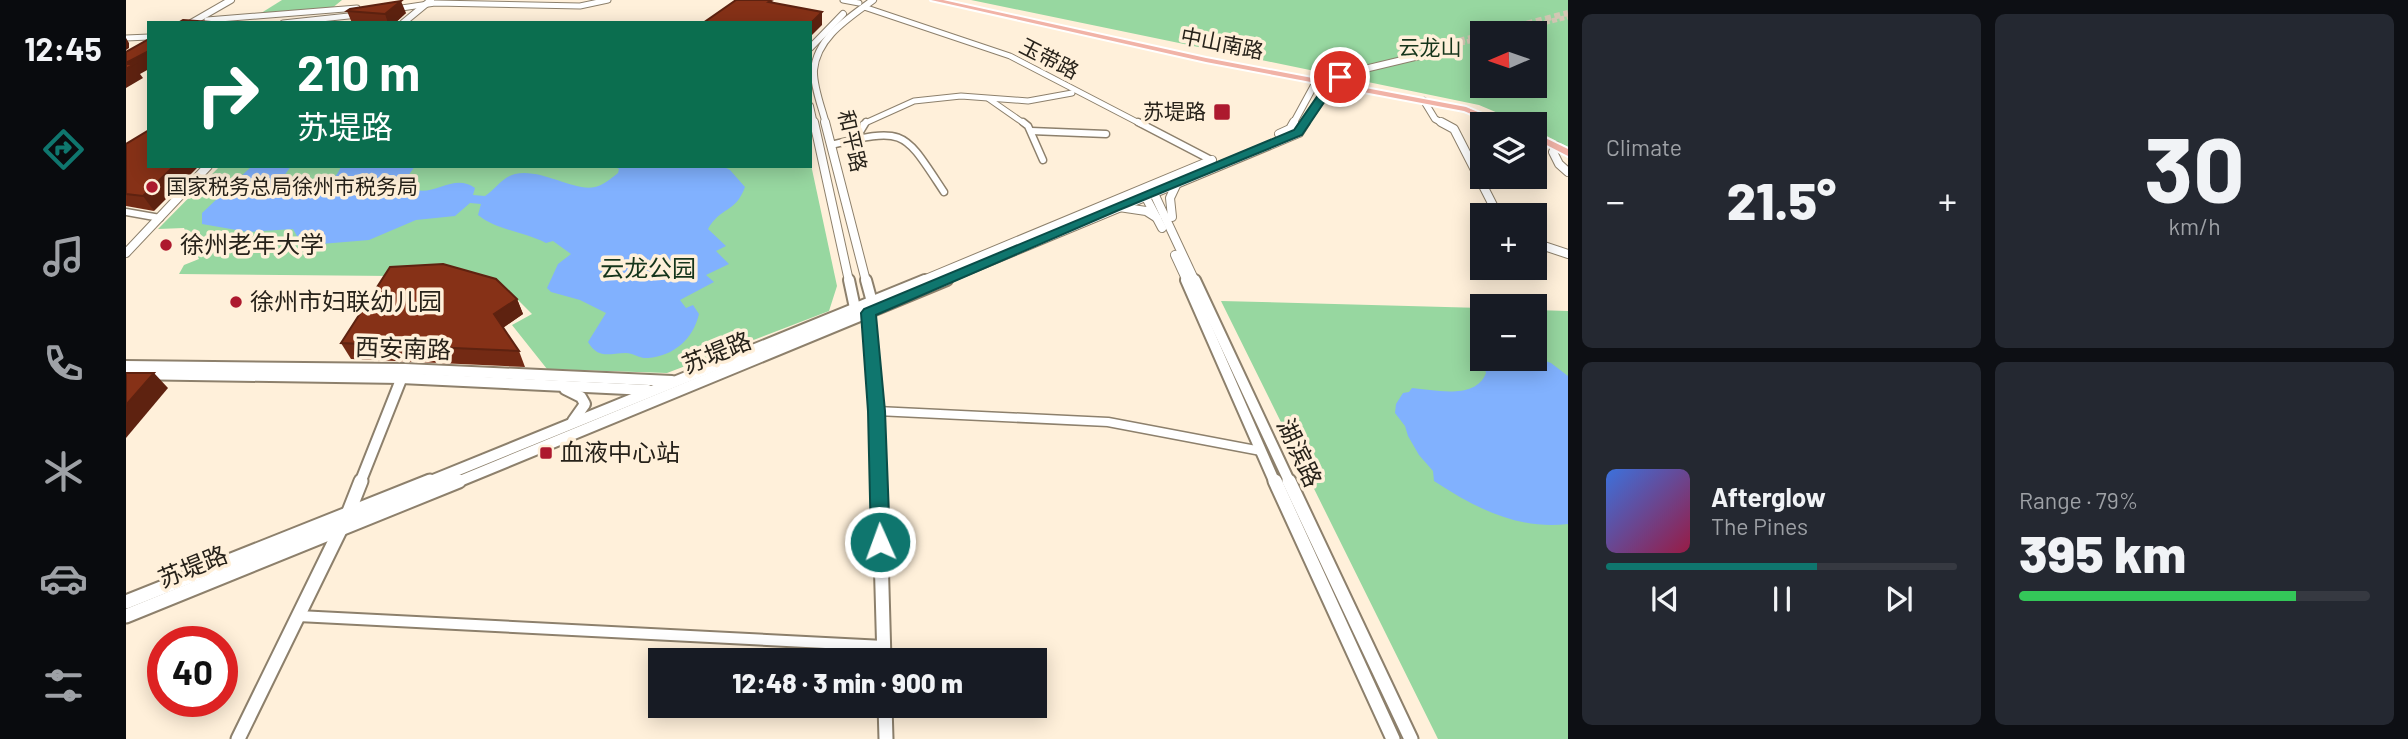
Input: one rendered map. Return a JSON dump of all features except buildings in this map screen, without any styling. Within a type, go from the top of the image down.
[{"type":"main road","points":[[194,21],[231,0]]},
{"type":"main road","points":[[204,21],[241,0]]},
{"type":"main road","name":"和平路","points":[[812,46],[831,24],[862,3],[873,0]]},
{"type":"main road","name":"中山南路","points":[[934,0],[1206,60],[1319,78]]},
{"type":"main road","name":"中山南路","points":[[951,0],[1199,56],[1319,78],[1473,112]]},
{"type":"main road","points":[[405,21],[428,2]]},
{"type":"main road","name":"和平路","points":[[862,3],[819,50],[814,72],[870,307],[877,411],[884,646]]},
{"type":"main road","points":[[1319,78],[1416,54],[1348,73],[1334,82]]},
{"type":"main road","name":"苏堤路","points":[[1232,156],[1290,130],[1319,78]]},
{"type":"main road","name":"中山南路","points":[[1334,82],[1468,107],[1481,112]]},
{"type":"main road","name":"苏堤路","points":[[126,616],[340,531],[855,308],[870,307],[1217,160],[1298,133],[1334,82]]},
{"type":"main road","points":[[1424,101],[1435,119],[1454,129],[1492,203]]},
{"type":"main road","name":"和平路","points":[[812,115],[855,308]]},
{"type":"main road","points":[[1547,144],[1554,149],[1559,164],[1568,172]]},
{"type":"main road","points":[[1547,146],[1568,153]]},
{"type":"main road","name":"苏堤路","points":[[678,386],[1115,208],[1147,189],[1178,181],[1217,160]]},
{"type":"main road","points":[[126,253],[206,168]]},
{"type":"main road","points":[[1177,244],[1177,228],[1168,208],[1171,192],[1178,181]]},
{"type":"main road","name":"湖滨路","points":[[1147,189],[1261,451],[1393,739]]},
{"type":"main road","name":"湖滨路","points":[[1147,189],[1177,244],[1411,739]]},
{"type":"main road","points":[[1115,208],[1146,211],[1159,220]]},
{"type":"main road","points":[[1547,247],[1568,254]]},
{"type":"main road","name":"西安南路","points":[[126,366],[678,386]]},
{"type":"main road","name":"西安南路","points":[[126,374],[403,374],[559,386],[651,390],[678,386]]},
{"type":"main road","points":[[238,739],[348,514],[403,374]]},
{"type":"main road","points":[[559,386],[581,397],[585,404],[573,422]]},
{"type":"main road","name":"苏堤路","points":[[126,601],[651,390]]},
{"type":"main road","points":[[886,718],[886,739]]},
{"type":"street","points":[[394,2],[405,0]]},
{"type":"street","points":[[387,11],[428,2],[580,5],[608,0]]},
{"type":"street","name":"玉带路","points":[[843,0],[862,3],[1010,56],[1217,160]]},
{"type":"street","points":[[204,21],[360,8]]},
{"type":"street","points":[[303,21],[362,15]]},
{"type":"street","points":[[126,38],[147,37]]},
{"type":"street","points":[[857,137],[861,126],[867,121],[908,102],[961,96],[1028,101],[1072,93]]},
{"type":"street","points":[[987,97],[1023,122],[1031,131],[1043,160]]},
{"type":"street","points":[[1031,131],[1106,134]]},
{"type":"street","points":[[831,145],[857,137],[891,136],[910,141],[944,192]]},
{"type":"street","points":[[126,212],[160,218]]},
{"type":"street","points":[[877,411],[1108,422],[1261,451]]},
{"type":"street","points":[[298,616],[884,646]]},
{"type":"green space","points":[[282,0],[342,0],[331,9],[258,15]]},
{"type":"green space","name":"云龙山","points":[[971,0],[1568,0],[1568,147],[1547,136],[1547,112],[1496,112],[1479,105]]},
{"type":"green space","name":"云龙公园","points":[[218,168],[812,168],[837,286],[829,311],[667,373],[547,369],[512,325],[532,314],[510,292],[488,281],[392,276],[179,274],[184,265],[199,259],[184,228],[158,229]]},
{"type":"green space","points":[[1221,301],[1470,308],[1470,371],[1547,371],[1547,310],[1568,311],[1568,739],[1438,739]]},
{"type":"water","name":"云龙公园","points":[[250,168],[290,168],[279,183],[280,187],[297,190],[324,185],[340,168],[414,168],[406,179],[416,190],[431,190],[460,183],[475,188],[473,195],[485,196],[515,174],[536,174],[587,188],[604,183],[618,173],[617,168],[726,168],[745,187],[737,202],[708,229],[726,246],[716,251],[729,264],[706,275],[714,282],[680,300],[686,308],[693,305],[699,314],[692,331],[674,350],[657,357],[645,358],[629,353],[600,353],[592,348],[588,342],[606,313],[580,300],[551,292],[547,288],[558,264],[571,254],[553,241],[546,243],[485,220],[478,215],[481,204],[470,203],[455,216],[416,220],[369,240],[321,244],[297,236],[293,229],[248,232],[202,224],[202,213]]},
{"type":"water","points":[[1547,362],[1568,376],[1568,524],[1532,524],[1498,515],[1465,500],[1434,481],[1433,471],[1419,455],[1405,426],[1395,413],[1396,404],[1403,393],[1412,388],[1464,390],[1481,381],[1486,373],[1547,371]]},
{"type":"tunnel","points":[[1537,21],[1568,13]]},
{"type":"tunnel","points":[[1547,22],[1568,17]]},
{"type":"tunnel","points":[[1413,53],[1470,38]]},
{"type":"tunnel","points":[[1416,54],[1470,41]]},
{"type":"place","name":"苏堤路","points":[[1222,112]]},
{"type":"place","name":"国家税务总局徐州市税务局","points":[[152,187]]},
{"type":"place","name":"徐州老年大学","points":[[166,245]]},
{"type":"place","name":"徐州市妇联幼儿园","points":[[236,302]]},
{"type":"place","name":"血液中心站","points":[[546,453]]},
{"type":"route","points":[[880,542],[877,411],[869,313],[1178,181],[1298,133],[1327,90],[1340,77]]}]
